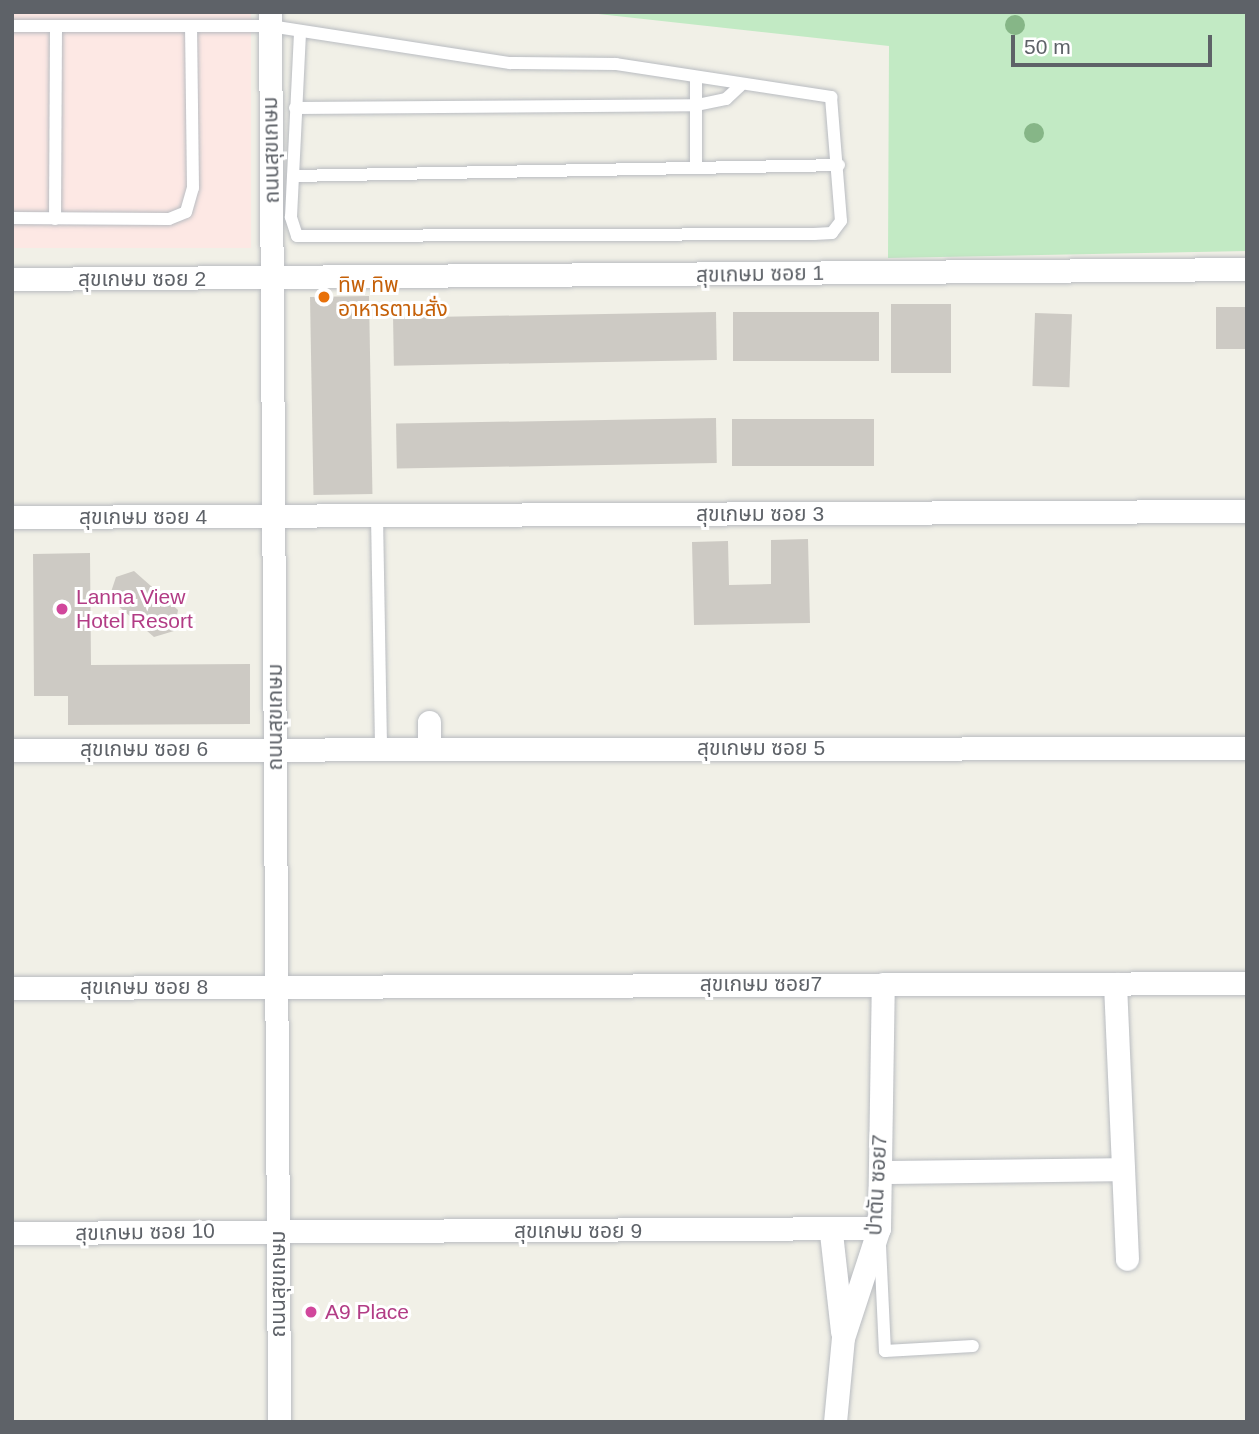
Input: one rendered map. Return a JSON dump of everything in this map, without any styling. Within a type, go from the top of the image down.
[{"type":"street","name":"ถนนสุขเกษม","points":[[270,19],[279,1422]]},
{"type":"street","name":"สุขเกษม ซอย 1","points":[[273,278],[1247,269]]},
{"type":"street","name":"สุขเกษม ซอย 2","points":[[12,279],[273,278]]},
{"type":"street","name":"สุขเกษม ซอย 3","points":[[274,517],[1247,511]]},
{"type":"street","name":"สุขเกษม ซอย 4","points":[[12,517],[274,517]]},
{"type":"street","points":[[429,722],[429,748]]},
{"type":"street","name":"สุขเกษม ซอย 5","points":[[275,748],[1247,748]]},
{"type":"street","name":"สุขเกษม ซอย 6","points":[[12,750],[275,748]]},
{"type":"street","name":"สุขเกษม ซอย7","points":[[276,986],[1247,983]]},
{"type":"street","name":"ป่าตัน ซอย7","points":[[835,1422],[843,1338],[879,1228],[883,984]]},
{"type":"street","points":[[1115,984],[1127,1259]]},
{"type":"street","name":"สุขเกษม ซอย 8","points":[[12,988],[276,986]]},
{"type":"street","points":[[880,1172],[1123,1169]]},
{"type":"street","name":"สุขเกษม ซอย 9","points":[[277,1230],[831,1233],[879,1228]]},
{"type":"street","name":"สุขเกษม ซอย 10","points":[[12,1233],[277,1230]]},
{"type":"street","points":[[831,1233],[843,1338]]},
{"type":"lane","points":[[12,26],[191,26],[270,19],[300,31],[510,63],[616,64],[740,86],[831,97],[839,165],[841,221],[832,233],[814,234],[297,236],[293,176],[300,31]]},
{"type":"lane","points":[[55,219],[56,26]]},
{"type":"lane","points":[[12,218],[169,219],[186,212],[193,188],[191,26]]},
{"type":"lane","points":[[696,78],[696,168]]},
{"type":"lane","points":[[295,108],[698,104],[726,99],[740,86]]},
{"type":"lane","points":[[293,176],[839,165]]},
{"type":"lane","points":[[377,516],[381,749]]},
{"type":"lane","points":[[879,1228],[885,1351],[973,1346]]},
{"type":"shaded area","points":[[12,12],[251,12],[251,248],[12,248]]},
{"type":"green space","points":[[580,12],[1247,12],[1247,251],[888,258],[889,46]]},
{"type":"building","points":[[369,296],[372,494],[313,495],[310,297]]},
{"type":"building","points":[[891,304],[951,304],[951,373],[891,373]]},
{"type":"building","points":[[1216,307],[1247,307],[1247,349],[1216,349]]},
{"type":"building","points":[[716,312],[717,360],[394,366],[393,318]]},
{"type":"building","points":[[733,312],[879,312],[879,361],[733,361]]},
{"type":"building","points":[[1035,313],[1072,314],[1069,387],[1032,386]]},
{"type":"building","points":[[716,418],[717,463],[397,469],[396,424]]},
{"type":"building","points":[[732,419],[874,419],[874,466],[732,466]]},
{"type":"building","points":[[808,539],[810,623],[694,625],[692,542],[728,541],[729,585],[771,584],[771,540]]},
{"type":"building","name":"Lanna View Hotel Resort","points":[[90,553],[91,665],[250,664],[250,724],[68,725],[68,696],[34,696],[33,554]]},
{"type":"building","points":[[134,571],[178,610],[174,631],[154,637],[109,598],[116,577]]},
{"type":"place","name":"ทิพ ทิพ อาหารตามสั่ง","points":[[324,297]]},
{"type":"place","name":"Lanna View Hotel Resort","points":[[62,609]]},
{"type":"place","name":"A9 Place","points":[[311,1312]]}]
